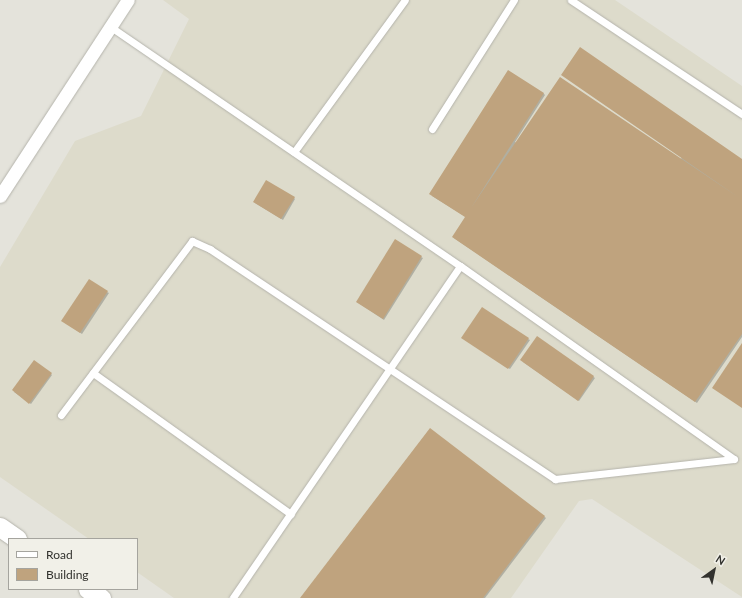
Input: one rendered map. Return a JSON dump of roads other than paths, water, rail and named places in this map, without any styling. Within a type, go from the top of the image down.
[{"type":"main road","points":[[0,527],[16,538]]},
{"type":"main road","points":[[89,590],[101,598]]},
{"type":"street","points":[[0,196],[128,0]]},
{"type":"lane","points":[[294,152],[405,0]]},
{"type":"lane","points":[[432,129],[514,0]]},
{"type":"lane","points":[[571,0],[742,114]]},
{"type":"lane","points":[[61,415],[192,241],[210,249],[555,479],[734,458],[460,266],[111,27]]},
{"type":"lane","points":[[233,598],[460,266]]},
{"type":"lane","points":[[93,373],[291,514]]}]
